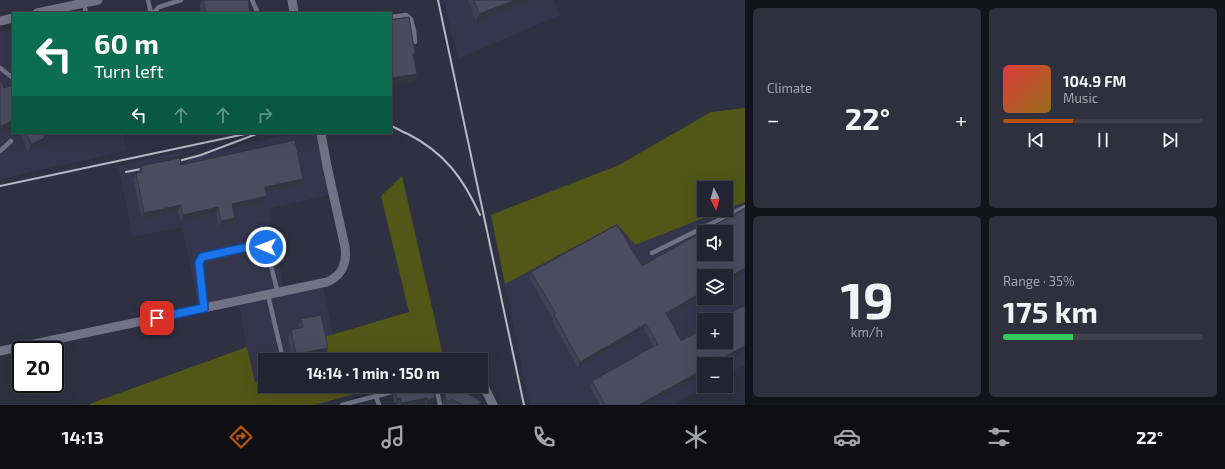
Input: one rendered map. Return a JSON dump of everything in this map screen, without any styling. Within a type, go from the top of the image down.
[{"type":"street","points":[[42,12],[98,0]]},
{"type":"street","points":[[292,0],[294,12]]},
{"type":"street","points":[[0,21],[12,18]]},
{"type":"street","points":[[0,351],[268,295],[327,282],[337,277],[343,268],[346,256],[321,134]]},
{"type":"street","points":[[487,393],[493,405]]},
{"type":"lane","points":[[148,0],[152,12]]},
{"type":"lane","points":[[153,12],[159,7],[180,0]]},
{"type":"lane","points":[[252,0],[258,12]]},
{"type":"lane","points":[[84,3],[86,12]]},
{"type":"lane","points":[[392,17],[406,15],[411,19],[415,42]]},
{"type":"lane","points":[[0,68],[12,77]]},
{"type":"lane","points":[[0,151],[11,142]]},
{"type":"lane","points":[[652,253],[745,207]]},
{"type":"lane","points":[[204,308],[199,263],[202,257],[261,244],[266,247],[278,292]]},
{"type":"lane","points":[[268,295],[281,353]]},
{"type":"lane","points":[[342,405],[388,393]]},
{"type":"lane","points":[[437,393],[440,405]]},
{"type":"lane","points":[[376,396],[379,405]]},
{"type":"shaded area","points":[[443,0],[554,0],[560,15],[458,59]]},
{"type":"shaded area","points":[[12,30],[12,134],[123,134],[126,151],[0,179],[0,32]]},
{"type":"shaded area","points":[[289,134],[320,134],[333,194],[268,209],[285,295],[323,287],[333,334],[324,337],[325,353],[258,353],[258,382],[254,383],[239,305],[200,312],[182,227],[133,237],[118,166],[202,147],[131,173]]},
{"type":"shaded area","points":[[745,202],[745,365],[733,371],[733,357],[697,357],[697,392],[673,405],[530,405],[505,284],[617,224],[635,245],[707,217],[733,217],[733,207]]},
{"type":"green space","points":[[745,108],[745,202],[733,206],[733,181],[697,181],[697,217],[706,217],[635,245],[617,224],[505,284],[491,215],[619,165],[711,112]]},
{"type":"green space","points":[[402,176],[442,353],[325,353],[324,337],[409,312],[381,196]]},
{"type":"green space","points":[[247,347],[255,383],[258,382],[258,393],[358,393],[314,405],[89,405]]},
{"type":"building","points":[[203,0],[248,0],[250,12],[231,12],[206,12]]},
{"type":"building","points":[[474,0],[515,0],[479,14]]},
{"type":"building","points":[[409,17],[417,74],[392,78],[392,20]]},
{"type":"building","points":[[0,79],[4,88],[12,85],[12,121],[1,126]]},
{"type":"building","points":[[26,134],[43,134],[45,138],[31,144]]},
{"type":"building","points":[[295,140],[303,179],[265,187],[267,196],[232,204],[235,218],[221,221],[218,207],[183,215],[181,205],[144,213],[136,173],[142,172],[141,166],[180,158],[181,165]]},
{"type":"building","points":[[745,208],[745,268],[733,275],[733,269],[697,269],[697,295],[666,313],[681,341],[697,332],[697,349],[733,349],[733,313],[731,313],[745,305],[745,346],[725,357],[697,357],[697,373],[639,405],[605,405],[592,381],[658,344],[646,324],[580,362],[554,315],[556,314],[531,272],[617,225],[642,266],[697,235],[697,261],[733,261],[733,225],[715,225],[729,217],[733,217],[733,215]]},
{"type":"building","points":[[321,315],[328,348],[296,353],[291,330],[303,327],[301,319]]},
{"type":"building","points":[[395,393],[434,393],[435,398],[401,403],[400,398],[397,399]]},
{"type":"building","points":[[466,393],[481,401],[479,405],[463,405],[451,399],[450,402],[446,400],[445,394]]},
{"type":"railway","points":[[438,0],[524,405]]},
{"type":"railway","points":[[392,126],[421,141],[443,158],[460,178],[480,215]]},
{"type":"railway","points":[[0,186],[245,134]]},
{"type":"railway","points":[[171,163],[201,155],[256,134]]},
{"type":"railway","points":[[126,172],[151,167]]},
{"type":"route","points":[[157,318],[204,308],[199,263],[202,257],[261,244],[266,247]]}]
